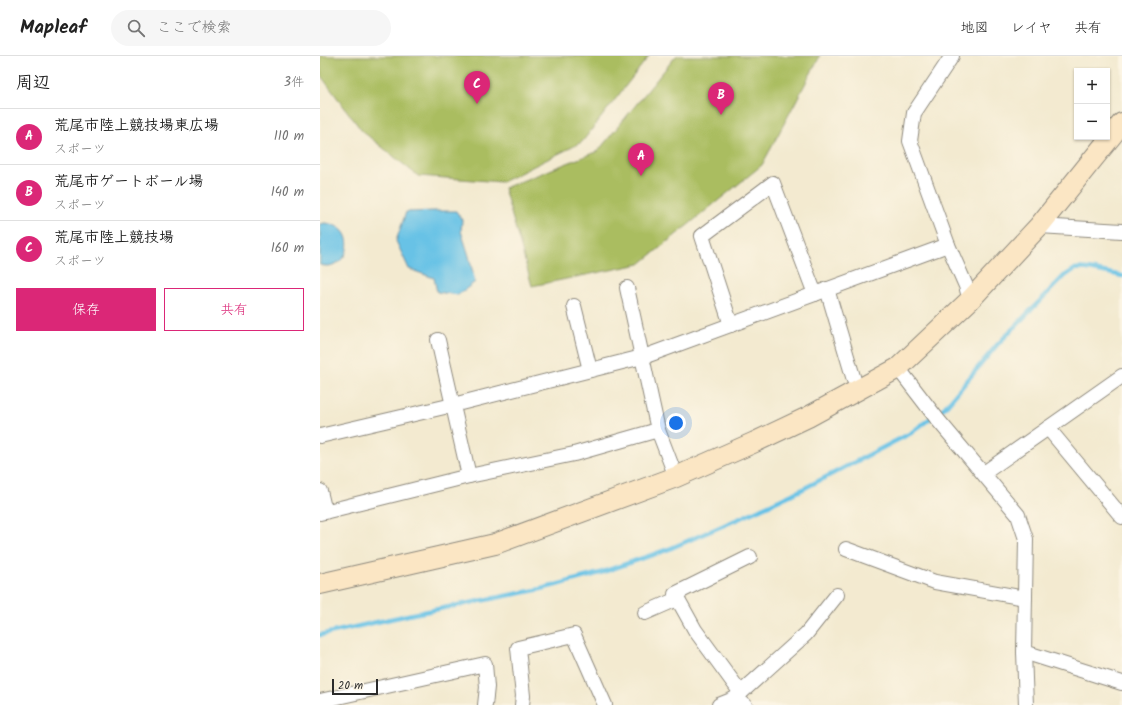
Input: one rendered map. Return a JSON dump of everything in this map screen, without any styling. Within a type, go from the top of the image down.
[{"type":"street","points":[[952,56],[914,113],[910,141],[948,245],[966,286],[970,300]]},
{"type":"street","points":[[320,584],[495,544],[676,477],[808,418],[898,368],[970,300],[1039,226],[1122,123]]},
{"type":"street","points":[[731,325],[702,236],[773,184],[821,291],[858,390]]},
{"type":"street","points":[[1039,226],[1122,231]]},
{"type":"street","points":[[320,436],[453,405],[642,357],[948,245]]},
{"type":"street","points":[[627,288],[658,430],[676,477]]},
{"type":"street","points":[[574,306],[590,370]]},
{"type":"street","points":[[438,340],[469,476]]},
{"type":"street","points":[[898,368],[938,420],[1018,515],[1026,539],[1024,652],[1026,705]]},
{"type":"street","points":[[984,473],[1122,376]]},
{"type":"street","points":[[1048,428],[1122,517]]},
{"type":"street","points":[[320,491],[322,513],[469,476],[574,454],[658,430]]},
{"type":"street","points":[[846,549],[935,582],[1025,598]]},
{"type":"street","points":[[740,699],[695,630],[675,594],[750,557]]},
{"type":"street","points":[[719,705],[740,699],[806,634],[837,595]]},
{"type":"street","points":[[645,613],[677,599]]},
{"type":"street","points":[[522,705],[523,696],[518,648],[574,635],[603,704]]},
{"type":"street","points":[[1024,652],[1122,683]]},
{"type":"street","points":[[320,701],[485,664],[487,687],[485,705]]},
{"type":"green space","points":[[320,56],[649,56],[582,142],[502,182],[418,176],[362,131],[321,76]]},
{"type":"green space","points":[[676,56],[820,56],[762,165],[640,264],[532,286],[504,188],[598,151]]},
{"type":"water","points":[[456,211],[462,220],[461,231],[475,282],[458,295],[437,292],[434,278],[409,269],[396,241],[406,212]]},
{"type":"water","points":[[325,223],[337,226],[344,232],[347,240],[347,248],[344,256],[338,262],[330,266],[320,265],[320,224]]},
{"type":"waterway","points":[[320,635],[408,615],[541,589],[600,573],[669,549],[745,516],[801,490],[911,433],[945,407],[997,345],[1064,276],[1079,268],[1091,269],[1122,276]]},
{"type":"place","name":"荒尾市陸上競技場","points":[[477,104]]},
{"type":"place","name":"荒尾市ゲートボール場","points":[[721,115]]},
{"type":"place","name":"荒尾市陸上競技場東広場","points":[[641,176]]}]
